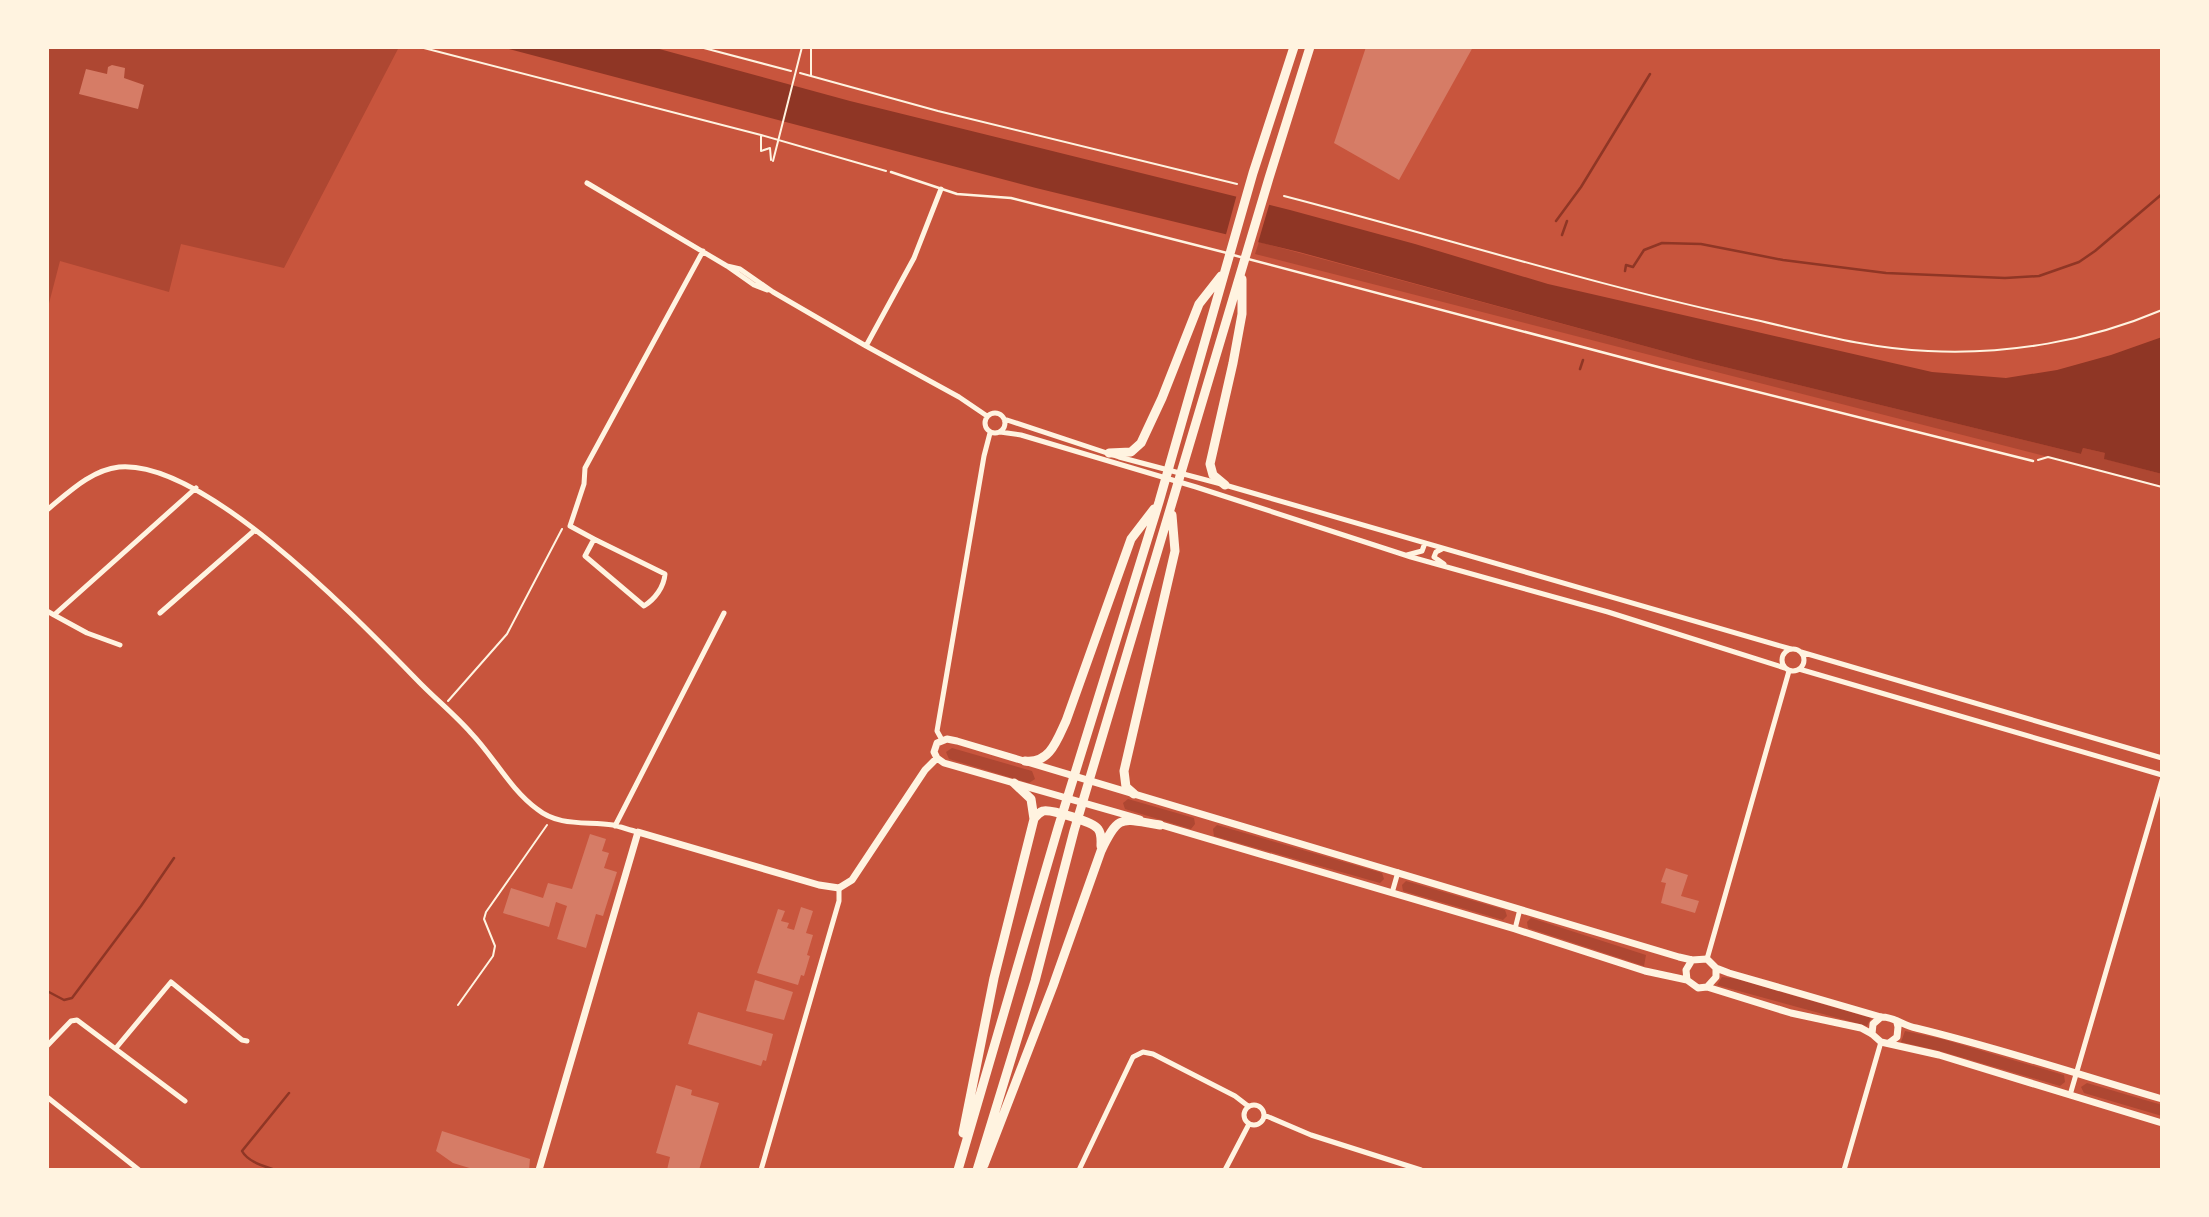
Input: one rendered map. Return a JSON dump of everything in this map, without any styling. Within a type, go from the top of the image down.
[{"type":"highway","points":[[956,1170],[1076,767],[1160,499],[1253,173],[1294,47]]},
{"type":"highway","points":[[980,1170],[1035,981],[1074,831],[1310,47]]},
{"type":"highway","points":[[1225,485],[1213,475],[1210,464],[1242,314],[1242,267]]},
{"type":"highway","points":[[1109,453],[1130,452],[1141,443],[1199,304],[1224,272]]},
{"type":"highway","points":[[1025,761],[1041,760],[1053,750],[1066,721],[1131,539],[1160,499]]},
{"type":"highway","points":[[1134,794],[1126,788],[1124,771],[1175,551],[1173,503]]},
{"type":"highway","points":[[1014,783],[1031,799],[1034,819]]},
{"type":"highway","points":[[956,1170],[994,978],[1034,819],[1038,813],[1048,811],[1093,825],[1100,834],[1101,851]]},
{"type":"highway","points":[[980,1170],[1054,986],[1101,851],[1115,825],[1123,820],[1160,825]]},
{"type":"street","points":[[587,183],[703,251],[754,285],[774,292],[959,397],[987,416],[996,414],[1003,419],[1109,453],[2162,758]]},
{"type":"street","points":[[866,346],[914,258],[941,189]]},
{"type":"street","points":[[594,539],[586,556],[644,606],[651,602],[664,584],[665,574],[570,526],[584,484],[585,468],[703,251]]},
{"type":"street","points":[[987,416],[985,427],[990,433]]},
{"type":"street","points":[[1000,432],[1004,426],[1003,419]]},
{"type":"street","points":[[990,433],[1021,435],[1407,555],[1608,612],[1787,669],[1799,669],[2162,777],[2070,1095]]},
{"type":"street","points":[[942,740],[937,732],[990,433]]},
{"type":"street","points":[[47,510],[96,473],[119,467],[142,469],[196,488],[255,530],[337,601],[472,733],[525,798],[553,819],[615,826],[819,886],[839,888],[852,880],[925,770],[937,758]]},
{"type":"street","points":[[54,615],[196,488]]},
{"type":"street","points":[[160,613],[255,530]]},
{"type":"street","points":[[1407,555],[1422,551],[1424,543]]},
{"type":"street","points":[[1446,549],[1436,552],[1434,557],[1447,566]]},
{"type":"street","points":[[1608,612],[1612,598]]},
{"type":"street","points":[[47,611],[87,633],[120,645]]},
{"type":"street","points":[[615,826],[724,613]]},
{"type":"street","points":[[1707,959],[1787,669],[1782,658],[1786,651],[1791,649]]},
{"type":"street","points":[[1799,669],[1804,660],[1801,652]]},
{"type":"street","points":[[2162,1099],[1716,968],[1707,959],[1692,960],[957,741],[942,740],[937,743],[934,752],[944,763],[1515,929],[1645,971],[1688,980],[1698,988],[1707,987],[1791,1013],[1861,1028],[1885,1043],[1939,1055],[2162,1123]]},
{"type":"street","points":[[539,1170],[638,832]]},
{"type":"street","points":[[1392,893],[1399,872]]},
{"type":"street","points":[[761,1170],[839,901],[839,888]]},
{"type":"street","points":[[1515,929],[1521,909]]},
{"type":"street","points":[[1688,980],[1686,970],[1692,960]]},
{"type":"street","points":[[1707,987],[1716,977],[1716,968]]},
{"type":"street","points":[[116,1048],[171,982],[242,1040],[247,1041]]},
{"type":"street","points":[[1872,1034],[1873,1024],[1881,1017]]},
{"type":"street","points":[[47,1046],[74,1020],[81,1022],[185,1101]]},
{"type":"street","points":[[1844,1170],[1885,1043],[1898,1032],[1897,1023]]},
{"type":"street","points":[[1079,1170],[1133,1057],[1143,1052],[1165,1060],[1235,1096],[1248,1106],[1259,1106],[1264,1115],[1311,1135],[1421,1170]]},
{"type":"street","points":[[47,1097],[139,1170]]},
{"type":"street","points":[[1248,1106],[1243,1116],[1249,1124]]},
{"type":"street","points":[[1249,1124],[1259,1123],[1264,1115]]},
{"type":"street","points":[[1225,1170],[1249,1124]]},
{"type":"lane","points":[[891,172],[957,194],[1011,198],[1662,368],[2033,461]]},
{"type":"path","points":[[420,47],[761,135],[891,172]]},
{"type":"path","points":[[700,47],[790,71]]},
{"type":"path","points":[[811,47],[811,76]]},
{"type":"path","points":[[761,135],[761,151],[770,148],[771,160],[774,161],[802,48]]},
{"type":"path","points":[[800,74],[938,111],[1237,184]]},
{"type":"path","points":[[1284,196],[1687,305],[1890,348],[1971,351],[2040,345],[2095,333],[2162,310]]},
{"type":"path","points":[[2033,461],[2049,457],[2162,487]]},
{"type":"path","points":[[443,707],[507,634],[560,530],[570,526]]},
{"type":"path","points":[[458,1005],[493,956],[495,946],[484,919],[486,912],[553,819]]},
{"type":"shaded area","points":[[47,47],[399,47],[284,268],[181,244],[169,292],[60,261],[47,311]]},
{"type":"shaded area","points":[[501,47],[652,47],[850,101],[1290,210],[1548,284],[1932,372],[2006,378],[2057,370],[2162,337],[2162,474],[2104,459],[2105,453],[2083,448],[2081,454],[1696,360],[1299,252],[1036,188]]},
{"type":"shaded area","points":[[1259,242],[1696,360],[2081,454],[2083,448],[2105,453],[2105,459],[2162,474],[2162,486],[1255,254]]},
{"type":"shaded area","points":[[952,748],[1032,771],[1035,779],[1029,783],[949,759],[946,752]]},
{"type":"shaded area","points":[[1128,799],[1194,818],[1195,824],[1191,829],[1125,809],[1123,803]]},
{"type":"shaded area","points":[[1217,825],[1382,873],[1384,879],[1380,883],[1214,836],[1213,829]]},
{"type":"shaded area","points":[[1406,881],[1505,910],[1507,916],[1503,920],[1403,891],[1402,885]]},
{"type":"shaded area","points":[[1531,918],[1646,955],[1644,966],[1528,928],[1527,922]]},
{"type":"shaded area","points":[[1722,977],[1871,1018],[1867,1026],[1717,985]]},
{"type":"shaded area","points":[[1905,1031],[1942,1039],[2064,1075],[2065,1082],[2060,1086],[1901,1042]]},
{"type":"shaded area","points":[[2087,1083],[2162,1105],[2162,1116],[2084,1093],[2081,1087]]},
{"type":"pier","points":[[1237,194],[1270,202],[1257,246],[1225,238]]},
{"type":"building","points":[[1366,47],[1473,47],[1399,180],[1334,143]]},
{"type":"building","points":[[112,65],[125,68],[124,78],[144,85],[138,109],[79,94],[86,69],[107,74],[108,67]]},
{"type":"building","points":[[590,834],[606,839],[602,851],[609,853],[604,868],[617,872],[603,916],[596,914],[586,948],[557,939],[567,906],[556,902],[549,927],[503,913],[511,888],[543,898],[548,883],[572,889]]},
{"type":"building","points":[[1666,868],[1688,875],[1681,896],[1699,901],[1695,913],[1661,903],[1666,883],[1661,882]]},
{"type":"building","points":[[801,907],[813,911],[806,933],[813,935],[804,976],[801,975],[798,985],[757,973],[778,909],[785,911],[781,921],[789,923],[787,928],[794,930]]},
{"type":"building","points":[[755,980],[793,992],[784,1020],[746,1011]]},
{"type":"building","points":[[698,1012],[773,1034],[766,1061],[763,1060],[761,1066],[688,1044]]},
{"type":"building","points":[[676,1085],[692,1090],[691,1095],[719,1103],[699,1170],[667,1170],[670,1157],[656,1153]]},
{"type":"building","points":[[442,1131],[530,1159],[529,1170],[476,1170],[453,1163],[436,1151]]},
{"type":"waterway","points":[[1556,221],[1581,187],[1650,74]]},
{"type":"waterway","points":[[1625,271],[1626,265],[1633,267],[1644,250],[1662,243],[1701,244],[1783,260],[1886,273],[2005,278],[2039,276],[2079,262],[2162,194]]},
{"type":"waterway","points":[[1562,235],[1567,221]]},
{"type":"waterway","points":[[1580,369],[1583,360]]},
{"type":"waterway","points":[[47,991],[64,1000],[72,998],[174,858]]},
{"type":"waterway","points":[[275,1170],[252,1161],[242,1151],[289,1093]]}]
